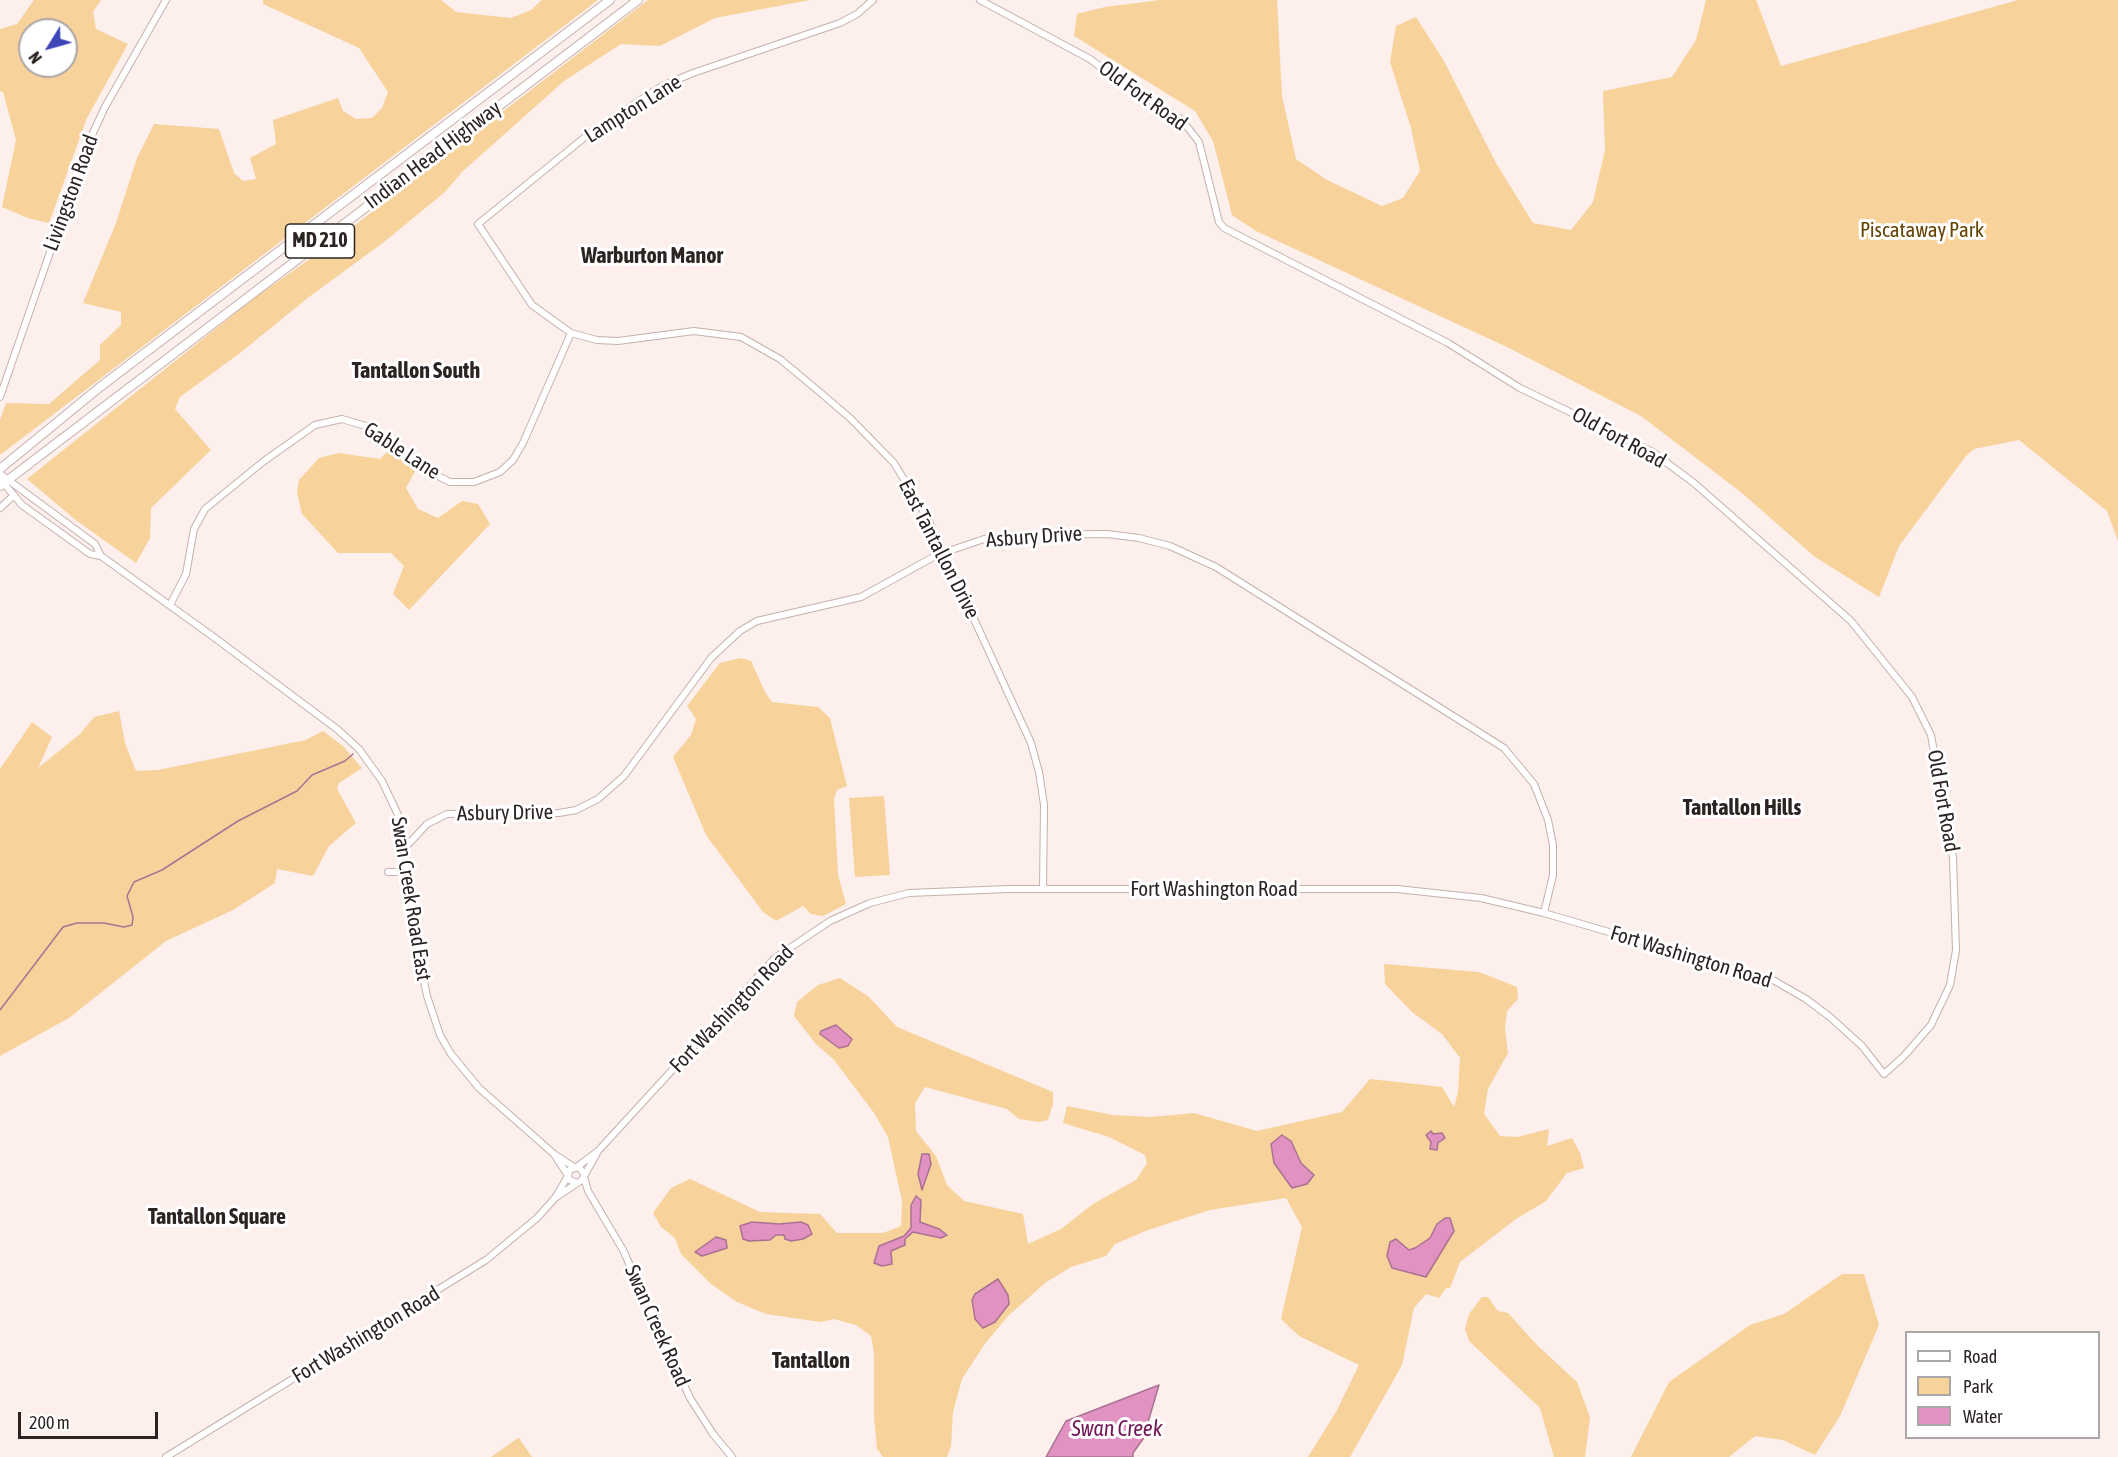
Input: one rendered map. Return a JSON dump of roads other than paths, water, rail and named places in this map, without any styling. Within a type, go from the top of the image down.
[{"type":"highway","name":"Indian Head Highway","points":[[0,469],[100,387],[610,0]]},
{"type":"highway","name":"Indian Head Highway","points":[[2,480],[638,0]]},
{"type":"main road","name":"Livingston Road","points":[[0,397],[86,148],[110,98],[166,0]]},
{"type":"main road","name":"Lampton Lane","points":[[478,224],[590,133],[662,86],[693,72],[848,19],[873,0]]},
{"type":"main road","name":"Old Fort Road","points":[[980,0],[1090,59],[1131,90],[1181,119],[1199,142],[1219,222],[1224,228],[1449,343],[1520,388],[1651,452],[1694,483],[1830,600],[1858,628],[1912,697],[1926,723],[1933,745],[1953,858],[1956,950],[1950,986],[1931,1025],[1904,1056],[1884,1074]]},
{"type":"main road","name":"East Tantallon Drive","points":[[478,224],[532,305],[571,333],[597,340],[627,342],[702,330],[741,337],[768,351],[850,418],[894,463],[917,498],[1024,724],[1036,760],[1044,805],[1043,890]]},
{"type":"main road","name":"Gable Lane","points":[[170,605],[186,574],[194,529],[205,509],[264,461],[315,425],[342,419],[369,427],[426,470],[450,482],[474,482],[500,472],[513,460],[523,443],[571,333]]},
{"type":"main road","name":"Swan Creek Road East","points":[[2,480],[13,496],[90,554],[101,556],[170,605],[337,729],[359,749],[382,780],[395,805],[404,849],[422,975],[440,1035],[451,1054],[479,1088],[554,1154],[584,1175]]},
{"type":"main road","name":"Swan Creek Road East","points":[[2,480],[95,544],[101,556]]},
{"type":"main road","points":[[0,508],[13,496]]},
{"type":"main road","name":"Asbury Drive","points":[[404,849],[428,824],[447,814],[543,814],[568,812],[590,804],[607,793],[624,776],[711,658],[740,631],[757,621],[786,612],[867,595],[943,553],[996,537],[1107,534],[1139,538],[1170,546],[1228,574],[1471,725],[1512,756],[1538,792],[1551,834],[1553,875],[1544,913]]},
{"type":"main road","points":[[388,872],[399,872],[407,876]]},
{"type":"main road","name":"Fort Washington Road","points":[[166,1457],[486,1260],[529,1226],[555,1198],[577,1183],[598,1151],[775,958],[816,929],[870,903],[909,893],[948,890],[1397,889],[1481,898],[1544,913],[1773,980],[1806,999],[1830,1017],[1862,1046],[1884,1074]]},
{"type":"main road","name":"Fort Washington Road","points":[[555,1198],[575,1167],[598,1151]]},
{"type":"main road","name":"Swan Creek Road East","points":[[554,1154],[568,1175],[577,1183]]},
{"type":"main road","name":"Swan Creek Road","points":[[584,1175],[588,1191],[623,1250],[690,1398],[713,1434],[732,1457]]},
{"type":"main road","name":"Swan Creek Road","points":[[577,1183],[588,1191]]},
{"type":"water","points":[[836,1025],[852,1039],[848,1046],[839,1048],[820,1034],[821,1031]]},
{"type":"water","points":[[1431,1131],[1433,1134],[1442,1133],[1445,1138],[1438,1143],[1437,1150],[1430,1149],[1431,1142],[1426,1135]]},
{"type":"water","points":[[1282,1135],[1291,1141],[1301,1163],[1314,1175],[1307,1184],[1292,1188],[1274,1163],[1271,1144]]},
{"type":"water","points":[[922,1154],[929,1154],[931,1164],[922,1190],[918,1174]]},
{"type":"water","points":[[916,1196],[921,1200],[920,1222],[939,1229],[947,1235],[941,1238],[913,1232],[905,1239],[905,1245],[891,1251],[892,1264],[882,1266],[874,1263],[879,1246],[904,1236],[911,1228],[911,1205]]},
{"type":"water","points":[[1445,1218],[1450,1218],[1454,1231],[1426,1277],[1392,1268],[1387,1256],[1390,1242],[1396,1239],[1409,1250],[1415,1248],[1430,1238],[1437,1224]]},
{"type":"water","points":[[752,1222],[779,1224],[801,1222],[808,1225],[812,1234],[803,1239],[791,1241],[785,1239],[784,1235],[776,1235],[770,1240],[743,1239],[740,1226]]},
{"type":"water","points":[[716,1237],[726,1240],[727,1248],[702,1256],[695,1252]]},
{"type":"water","points":[[998,1279],[1008,1295],[1009,1304],[995,1322],[983,1328],[975,1319],[972,1300],[975,1294]]},
{"type":"water","name":"Swan Creek","points":[[1159,1385],[1143,1439],[1133,1453],[1133,1457],[1046,1457],[1066,1421]]},
{"type":"waterway","points":[[0,1010],[63,927],[77,923],[104,923],[124,927],[132,925],[133,917],[127,896],[134,882],[162,870],[238,821],[297,791],[312,775],[345,761],[353,754]]},
{"type":"district","name":"Warburton Manor","points":[[652,256]]},
{"type":"district","name":"Tantallon South","points":[[416,371]]},
{"type":"district","name":"Tantallon Hills","points":[[1742,808]]},
{"type":"district","name":"Tantallon Square","points":[[217,1217]]},
{"type":"district","name":"Tantallon","points":[[811,1361]]},
{"type":"park label","name":"Piscataway Park","points":[[1922,230]]}]
